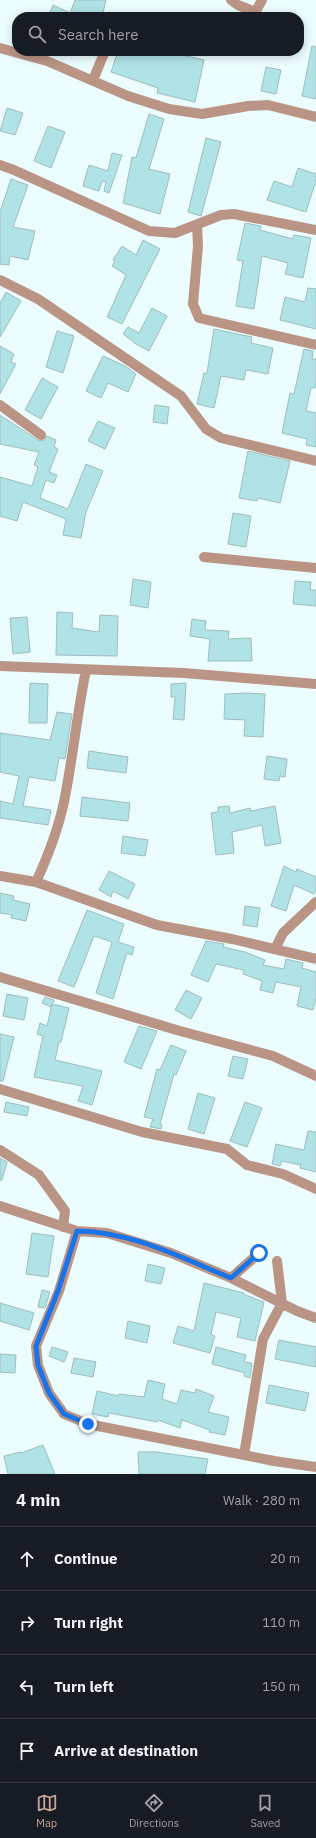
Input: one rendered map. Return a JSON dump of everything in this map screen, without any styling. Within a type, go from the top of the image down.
[{"type":"street","points":[[231,0],[253,11],[257,9],[262,0]]},
{"type":"street","points":[[0,48],[12,51]]},
{"type":"street","points":[[29,56],[47,61],[128,96],[169,109],[202,114],[248,106],[268,105],[316,117]]},
{"type":"street","points":[[93,80],[103,56]]},
{"type":"street","points":[[0,165],[149,231],[175,233],[221,215],[234,214],[316,230]]},
{"type":"street","points":[[197,225],[198,246],[193,304],[199,318],[316,345]]},
{"type":"street","points":[[1,282],[38,299],[181,396],[206,429],[221,438],[316,461]]},
{"type":"street","points":[[0,405],[42,435]]},
{"type":"street","points":[[204,557],[316,568]]},
{"type":"street","points":[[0,666],[184,673],[316,684]]},
{"type":"street","points":[[36,882],[50,851],[64,802],[77,716],[86,670]]},
{"type":"street","points":[[0,876],[36,882],[157,925],[232,939],[316,959]]},
{"type":"street","points":[[275,949],[283,933],[316,902]]},
{"type":"street","points":[[0,977],[180,1031],[272,1056],[316,1076]]},
{"type":"street","points":[[0,1089],[142,1132],[226,1149],[247,1165],[283,1174],[316,1189]]},
{"type":"street","points":[[0,1150],[39,1175],[65,1211],[63,1227]]},
{"type":"street","points":[[0,1206],[77,1231],[107,1233],[171,1253],[231,1278],[316,1318]]},
{"type":"street","points":[[77,1231],[58,1291],[36,1346],[38,1365],[43,1379],[49,1393],[64,1414],[88,1424],[244,1455],[316,1467]]},
{"type":"street","points":[[231,1278],[259,1253]]},
{"type":"street","points":[[244,1455],[263,1339],[282,1303],[277,1261]]},
{"type":"building","points":[[75,0],[106,0],[103,12],[70,12]]},
{"type":"building","points":[[53,5],[68,12],[50,12]]},
{"type":"building","points":[[312,46],[316,47],[316,99],[302,96]]},
{"type":"building","points":[[116,56],[187,56],[204,60],[195,102],[157,93],[158,88],[111,72]]},
{"type":"building","points":[[266,67],[281,70],[276,94],[261,91]]},
{"type":"building","points":[[7,108],[23,113],[15,135],[0,131]]},
{"type":"building","points":[[149,114],[164,119],[149,169],[170,174],[160,214],[123,203],[132,157],[136,158]]},
{"type":"building","points":[[48,126],[65,132],[51,168],[34,161]]},
{"type":"building","points":[[206,138],[221,142],[201,216],[188,212]]},
{"type":"building","points":[[112,153],[122,155],[109,193],[104,191],[106,182],[102,181],[99,191],[83,186],[89,165],[108,171]]},
{"type":"building","points":[[298,168],[316,174],[316,180],[306,212],[267,200],[274,181],[292,187]]},
{"type":"building","points":[[11,179],[28,185],[13,227],[35,231],[28,260],[10,256],[9,265],[0,264],[0,212]]},
{"type":"building","points":[[245,223],[261,226],[260,230],[293,239],[294,235],[311,238],[303,278],[285,274],[288,263],[262,256],[254,309],[236,306],[243,261],[237,260]]},
{"type":"building","points":[[143,240],[160,249],[122,324],[107,317],[126,275],[112,266],[115,261],[113,260],[122,246],[136,255]]},
{"type":"building","points":[[308,288],[316,289],[316,329],[280,320],[285,297],[305,302]]},
{"type":"building","points":[[6,292],[21,301],[0,337],[0,303]]},
{"type":"building","points":[[152,308],[167,316],[149,351],[134,343],[123,334],[128,327],[139,333]]},
{"type":"building","points":[[214,329],[252,337],[251,343],[273,348],[268,374],[246,370],[244,380],[221,376],[214,408],[197,404],[204,373],[207,373]]},
{"type":"building","points":[[57,331],[74,336],[63,373],[46,367]]},
{"type":"building","points":[[0,346],[14,354],[11,362],[16,364],[0,394]]},
{"type":"building","points":[[304,349],[313,351],[312,359],[316,359],[315,388],[311,388],[306,411],[316,413],[316,447],[306,445],[307,439],[282,433],[290,393],[294,394]]},
{"type":"building","points":[[103,356],[125,366],[136,374],[128,392],[108,383],[101,398],[86,391]]},
{"type":"building","points":[[42,378],[58,387],[41,419],[25,410]]},
{"type":"building","points":[[155,405],[169,407],[167,424],[153,422]]},
{"type":"building","points":[[0,415],[38,440],[43,441],[47,436],[56,440],[54,447],[58,449],[49,472],[57,475],[54,483],[46,480],[40,498],[68,509],[86,464],[103,471],[86,512],[81,538],[63,535],[66,519],[23,502],[17,521],[0,516],[0,477],[32,486],[38,467],[34,465],[39,452],[0,444]]},
{"type":"building","points":[[98,421],[115,428],[105,449],[88,441]]},
{"type":"building","points":[[248,451],[290,461],[280,503],[258,498],[257,501],[239,498]]},
{"type":"building","points":[[233,513],[251,516],[246,547],[228,544]]},
{"type":"building","points":[[133,579],[151,582],[148,608],[130,605]]},
{"type":"building","points":[[295,581],[311,582],[310,590],[316,590],[316,606],[293,604]]},
{"type":"building","points":[[57,612],[73,613],[72,628],[99,632],[100,615],[118,616],[117,656],[56,655]]},
{"type":"building","points":[[27,617],[30,652],[13,654],[10,618]]},
{"type":"building","points":[[192,619],[206,621],[205,630],[229,631],[228,639],[251,638],[252,661],[208,661],[210,639],[190,636]]},
{"type":"building","points":[[30,683],[48,684],[47,723],[29,723]]},
{"type":"building","points":[[186,683],[184,720],[173,719],[175,697],[171,697],[171,684]]},
{"type":"building","points":[[225,694],[265,694],[263,737],[244,736],[245,720],[224,719]]},
{"type":"building","points":[[57,712],[72,714],[65,759],[59,758],[55,781],[29,777],[23,806],[51,810],[48,825],[0,818],[0,801],[13,804],[19,776],[0,772],[0,733],[50,740]]},
{"type":"building","points":[[89,751],[128,757],[126,773],[87,768]]},
{"type":"building","points":[[267,756],[287,759],[285,777],[280,776],[279,781],[264,779]]},
{"type":"building","points":[[82,797],[130,803],[128,821],[80,816]]},
{"type":"building","points":[[229,806],[230,813],[250,808],[251,811],[275,806],[281,843],[265,846],[262,825],[232,832],[234,853],[216,855],[211,813],[218,812],[218,807]]},
{"type":"building","points":[[123,836],[148,840],[145,856],[121,853]]},
{"type":"building","points":[[284,866],[296,872],[297,869],[316,877],[316,889],[314,894],[294,885],[286,911],[271,906]]},
{"type":"building","points":[[109,871],[135,884],[128,899],[113,891],[111,897],[99,890]]},
{"type":"building","points":[[0,893],[14,896],[13,900],[30,904],[26,921],[11,918],[12,915],[0,913]]},
{"type":"building","points":[[245,906],[260,908],[257,927],[243,925]]},
{"type":"building","points":[[87,910],[124,924],[118,942],[134,947],[132,955],[127,953],[113,999],[96,993],[112,942],[94,936],[74,987],[58,981]]},
{"type":"building","points":[[206,941],[224,944],[223,947],[245,952],[265,960],[263,965],[284,969],[286,959],[303,963],[302,968],[316,972],[316,998],[313,1010],[297,1006],[301,987],[276,982],[273,993],[260,990],[262,981],[243,974],[244,970],[216,964],[208,982],[191,975]]},
{"type":"building","points":[[186,990],[202,998],[191,1019],[175,1010]]},
{"type":"building","points":[[7,994],[28,998],[24,1020],[3,1016]]},
{"type":"building","points":[[45,997],[54,1000],[51,1007],[42,1003]]},
{"type":"building","points":[[52,1004],[69,1008],[55,1060],[102,1071],[92,1105],[78,1101],[83,1086],[34,1077],[43,1036],[37,1034],[40,1023],[47,1026]]},
{"type":"building","points":[[139,1026],[157,1031],[141,1069],[124,1062]]},
{"type":"building","points":[[0,1034],[14,1037],[3,1081],[0,1081]]},
{"type":"building","points":[[171,1045],[186,1051],[176,1075],[174,1074],[160,1124],[162,1125],[161,1129],[150,1127],[153,1119],[144,1117],[157,1069],[160,1070]]},
{"type":"building","points":[[233,1056],[248,1059],[243,1079],[228,1076]]},
{"type":"building","points":[[198,1093],[215,1098],[204,1134],[188,1129]]},
{"type":"building","points":[[6,1102],[29,1107],[27,1116],[4,1112]]},
{"type":"building","points":[[245,1102],[262,1108],[247,1147],[230,1141]]},
{"type":"building","points":[[308,1131],[316,1132],[316,1172],[300,1168],[301,1165],[281,1161],[280,1166],[272,1164],[276,1144],[304,1150]]},
{"type":"building","points":[[0,1158],[7,1162],[2,1180],[0,1180]]},
{"type":"building","points":[[32,1233],[54,1236],[48,1277],[26,1274]]},
{"type":"building","points":[[148,1264],[165,1268],[161,1284],[145,1281]]},
{"type":"building","points":[[204,1283],[244,1293],[243,1294],[264,1302],[255,1341],[237,1337],[241,1318],[216,1312],[211,1335],[215,1336],[210,1353],[173,1343],[178,1326],[194,1331]]},
{"type":"building","points":[[42,1290],[50,1292],[45,1308],[38,1307]]},
{"type":"building","points":[[0,1303],[34,1313],[29,1330],[0,1321]]},
{"type":"building","points":[[128,1321],[150,1326],[147,1343],[125,1338]]},
{"type":"building","points":[[279,1340],[316,1347],[316,1367],[275,1359]]},
{"type":"building","points":[[52,1347],[68,1352],[64,1362],[49,1356]]},
{"type":"building","points":[[216,1347],[246,1355],[244,1362],[252,1363],[250,1378],[244,1376],[245,1373],[212,1364]]},
{"type":"building","points":[[0,1354],[16,1355],[15,1373],[0,1372]]},
{"type":"building","points":[[74,1358],[96,1362],[93,1377],[71,1373]]},
{"type":"building","points":[[148,1380],[165,1384],[162,1399],[177,1404],[181,1390],[195,1393],[196,1389],[214,1396],[208,1412],[229,1417],[225,1435],[209,1432],[210,1430],[182,1420],[180,1428],[158,1420],[157,1422],[109,1413],[108,1417],[92,1414],[97,1391],[118,1396],[119,1394],[144,1397]]},
{"type":"building","points":[[269,1385],[309,1393],[305,1411],[266,1403]]},
{"type":"building","points":[[43,1445],[55,1474],[8,1474],[4,1456],[21,1453]]},
{"type":"building","points":[[138,1452],[156,1452],[208,1459],[205,1474],[139,1474]]},
{"type":"route","points":[[88,1424],[75,1420],[64,1414],[49,1393],[38,1365],[36,1346],[58,1291],[77,1231],[107,1233],[171,1253],[231,1278],[259,1253]]}]
